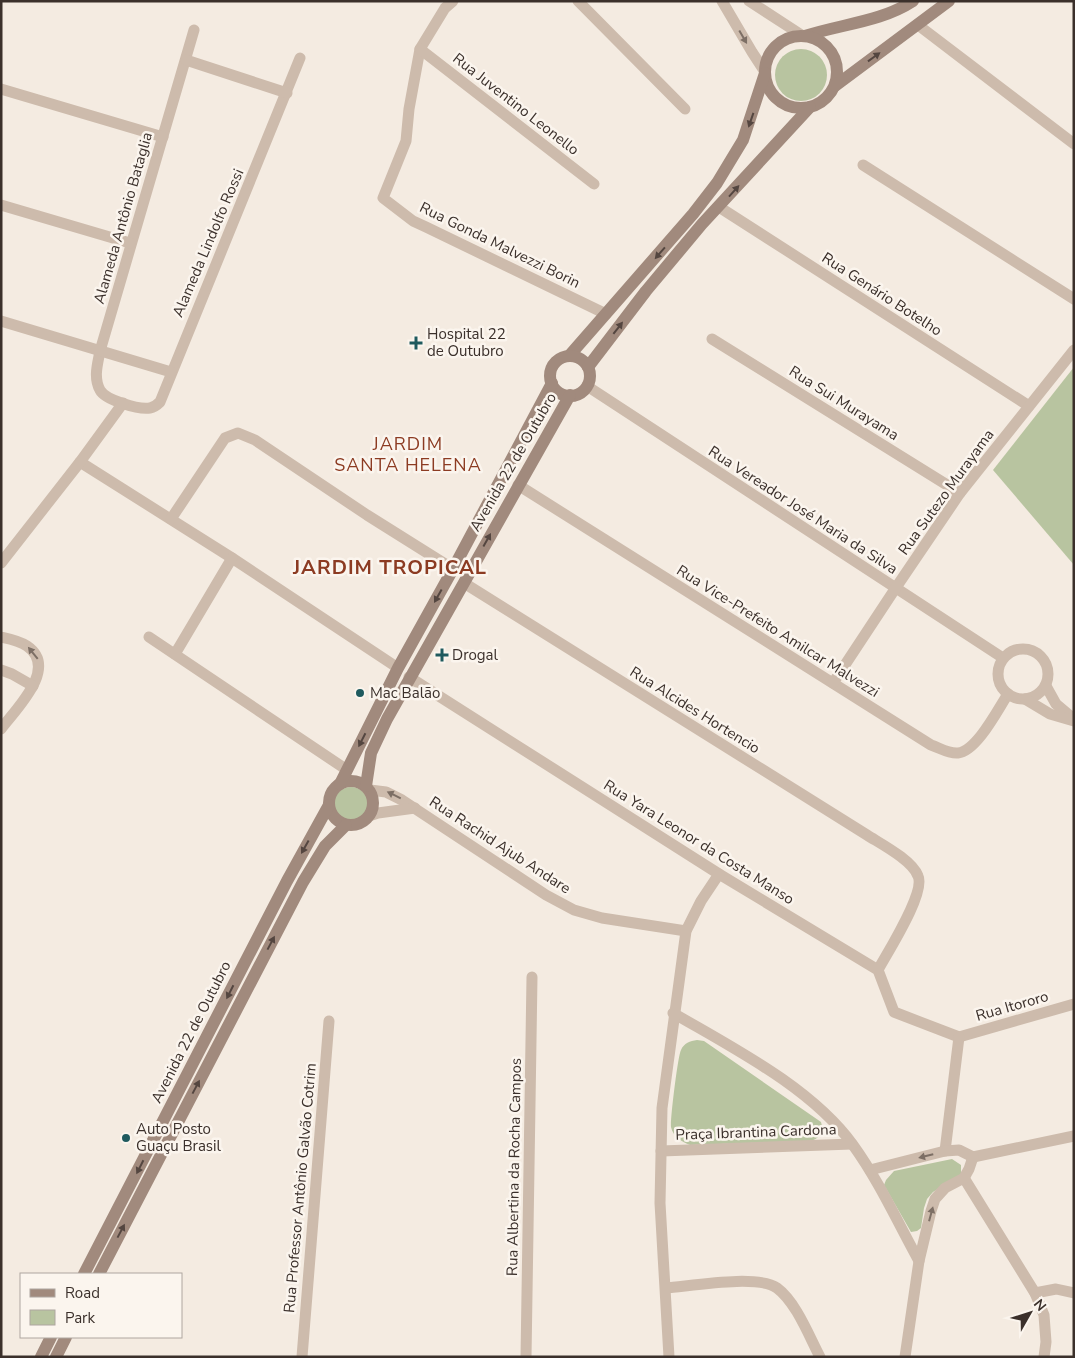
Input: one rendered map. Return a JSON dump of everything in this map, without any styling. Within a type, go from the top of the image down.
[{"type":"street","points":[[420,49],[445,8],[453,1]]},
{"type":"street","points":[[578,1],[685,109]]},
{"type":"street","points":[[722,1],[748,47],[765,72],[771,92],[779,101],[797,108],[816,105],[827,97],[835,86],[949,1]]},
{"type":"street","points":[[749,1],[804,36],[822,43],[830,52],[837,68],[835,86]]},
{"type":"street","points":[[765,72],[769,56],[777,45],[788,38],[804,36],[883,16],[913,1]]},
{"type":"street","points":[[918,25],[1074,144]]},
{"type":"street","name":"Alameda Antônio Bataglia","points":[[123,403],[105,396],[98,385],[97,373],[100,350],[194,30]]},
{"type":"street","name":"Rua Juventino Leonello","points":[[420,49],[594,184]]},
{"type":"street","name":"Rua Gonda Malvezzi Borin","points":[[420,49],[409,109],[406,141],[383,198],[426,227],[606,314]]},
{"type":"street","name":"Alameda Lindolfo Rossi","points":[[123,403],[146,408],[155,406],[162,398],[300,58]]},
{"type":"street","points":[[186,60],[287,92]]},
{"type":"street","name":"Avenida 22 de Outubro","points":[[587,386],[581,392],[570,395],[557,391],[552,383],[550,373],[554,364],[562,357],[569,356],[718,183],[743,140],[765,72]]},
{"type":"street","points":[[1,89],[163,137]]},
{"type":"street","points":[[588,367],[646,291],[810,107]]},
{"type":"street","points":[[863,165],[1074,299]]},
{"type":"street","points":[[1,205],[130,243]]},
{"type":"street","name":"Rua Genário Botelho","points":[[719,207],[1030,406]]},
{"type":"street","points":[[1,321],[171,372]]},
{"type":"street","name":"Rua Sui Murayama","points":[[712,339],[960,493]]},
{"type":"street","name":"Rua Sutezo Murayama","points":[[833,683],[894,589],[960,493],[1074,350]]},
{"type":"street","points":[[569,356],[582,360],[588,367],[590,378],[587,386]]},
{"type":"street","name":"Avenida 22 de Outubro","points":[[340,784],[398,668],[552,383]]},
{"type":"street","name":"Rua Vereador José Maria da Silva","points":[[587,386],[894,589],[1003,658]]},
{"type":"street","name":"Avenida 22 de Outubro","points":[[368,788],[370,759],[375,744],[409,677],[570,395]]},
{"type":"street","points":[[1,563],[80,462],[123,403]]},
{"type":"street","points":[[171,519],[225,438],[238,433],[255,440],[367,515],[453,569]]},
{"type":"street","points":[[80,462],[232,558],[398,668]]},
{"type":"street","name":"Rua Vice-Prefeito Amilcar Malvezzi","points":[[518,485],[931,745],[951,753],[961,753],[969,748],[980,737],[1008,694]]},
{"type":"street","points":[[175,654],[232,558]]},
{"type":"street","name":"Rua Alcides Hortencio","points":[[464,583],[867,835],[909,864],[918,876],[920,886],[915,902],[878,970]]},
{"type":"street","points":[[1,637],[27,646],[39,660],[40,668],[33,686],[1,729]]},
{"type":"street","points":[[150,637],[347,770]]},
{"type":"street","points":[[1017,649],[1034,650],[1046,662],[1048,678],[1046,686],[1040,693],[1025,699],[1016,698],[1008,694],[999,681],[999,666],[1003,658],[1017,649]]},
{"type":"street","points":[[1,670],[33,686]]},
{"type":"street","name":"Rua Yara Leonor da Costa Manso","points":[[409,677],[719,874],[878,970]]},
{"type":"street","points":[[1046,686],[1056,704],[1074,720]]},
{"type":"street","points":[[1025,699],[1050,714],[1074,720]]},
{"type":"street","points":[[354,781],[368,788],[374,805],[370,816],[364,822],[357,825],[346,825],[334,818],[329,805],[332,793],[340,784],[354,781]]},
{"type":"street","name":"Rua Rachid Ajub Andare","points":[[368,788],[386,792],[415,808],[546,895],[574,910],[602,918],[686,931]]},
{"type":"street","name":"Avenida 22 de Outubro","points":[[85,1273],[287,881],[329,805]]},
{"type":"street","name":"Rua Rachid Ajub Andare","points":[[370,816],[378,813],[415,808]]},
{"type":"street","name":"Avenida 22 de Outubro","points":[[100,1273],[303,882],[325,846],[346,825]]},
{"type":"street","points":[[669,1357],[660,1204],[662,1108],[673,1013],[686,931],[701,901],[719,874]]},
{"type":"street","points":[[878,970],[894,1012],[959,1037],[945,1151]]},
{"type":"street","name":"Rua Albertina da Rocha Campos","points":[[526,1357],[532,977]]},
{"type":"street","name":"Rua Itororo","points":[[959,1037],[1074,1004]]},
{"type":"street","points":[[673,1013],[758,1062],[834,1122],[870,1170],[919,1261]]},
{"type":"street","name":"Rua Professor Antônio Galvão Cotrim","points":[[302,1357],[329,1021]]},
{"type":"street","points":[[870,1170],[945,1151],[959,1150],[973,1157],[1072,1139]]},
{"type":"street","name":"Praça Ibrantina Cardona","points":[[660,1151],[852,1144]]},
{"type":"street","points":[[905,1357],[919,1261],[931,1211],[936,1199],[945,1188],[964,1178],[973,1157]]},
{"type":"street","points":[[964,1178],[1034,1292],[1044,1314],[1046,1342],[1044,1357]]},
{"type":"street","points":[[666,1288],[751,1281],[761,1281],[777,1288],[791,1304],[820,1357]]},
{"type":"street","points":[[1034,1292],[1056,1289],[1074,1294]]},
{"type":"street","points":[[41,1357],[50,1338]]},
{"type":"street","points":[[56,1357],[66,1338]]},
{"type":"green space","points":[[801,49],[811,51],[819,57],[825,65],[827,75],[825,85],[819,93],[811,99],[801,101],[791,99],[783,93],[777,85],[775,75],[777,65],[783,57],[791,51]]},
{"type":"green space","points":[[1074,367],[1074,565],[993,470]]},
{"type":"green space","points":[[351,787],[363,792],[368,804],[363,816],[351,821],[339,816],[334,804],[339,792]]},
{"type":"green space","points":[[697,1040],[704,1041],[821,1122],[822,1131],[819,1136],[811,1141],[690,1145],[678,1139],[672,1131],[671,1122],[680,1054],[686,1044]]},
{"type":"green space","points":[[952,1159],[961,1165],[961,1175],[933,1192],[927,1199],[924,1208],[921,1228],[911,1232],[884,1185],[886,1180],[894,1171]]},
{"type":"place","name":"Hospital 22 de Outubro","points":[[416,343]]},
{"type":"place","name":"Drogal","points":[[442,655]]},
{"type":"place","name":"Mac Balão","points":[[360,693]]},
{"type":"place","name":"Auto Posto Guaçu Brasil","points":[[126,1138]]},
{"type":"district","name":"JARDIM SANTA HELENA","points":[[408,454]]},
{"type":"district","name":"JARDIM TROPICAL","points":[[390,567]]}]
